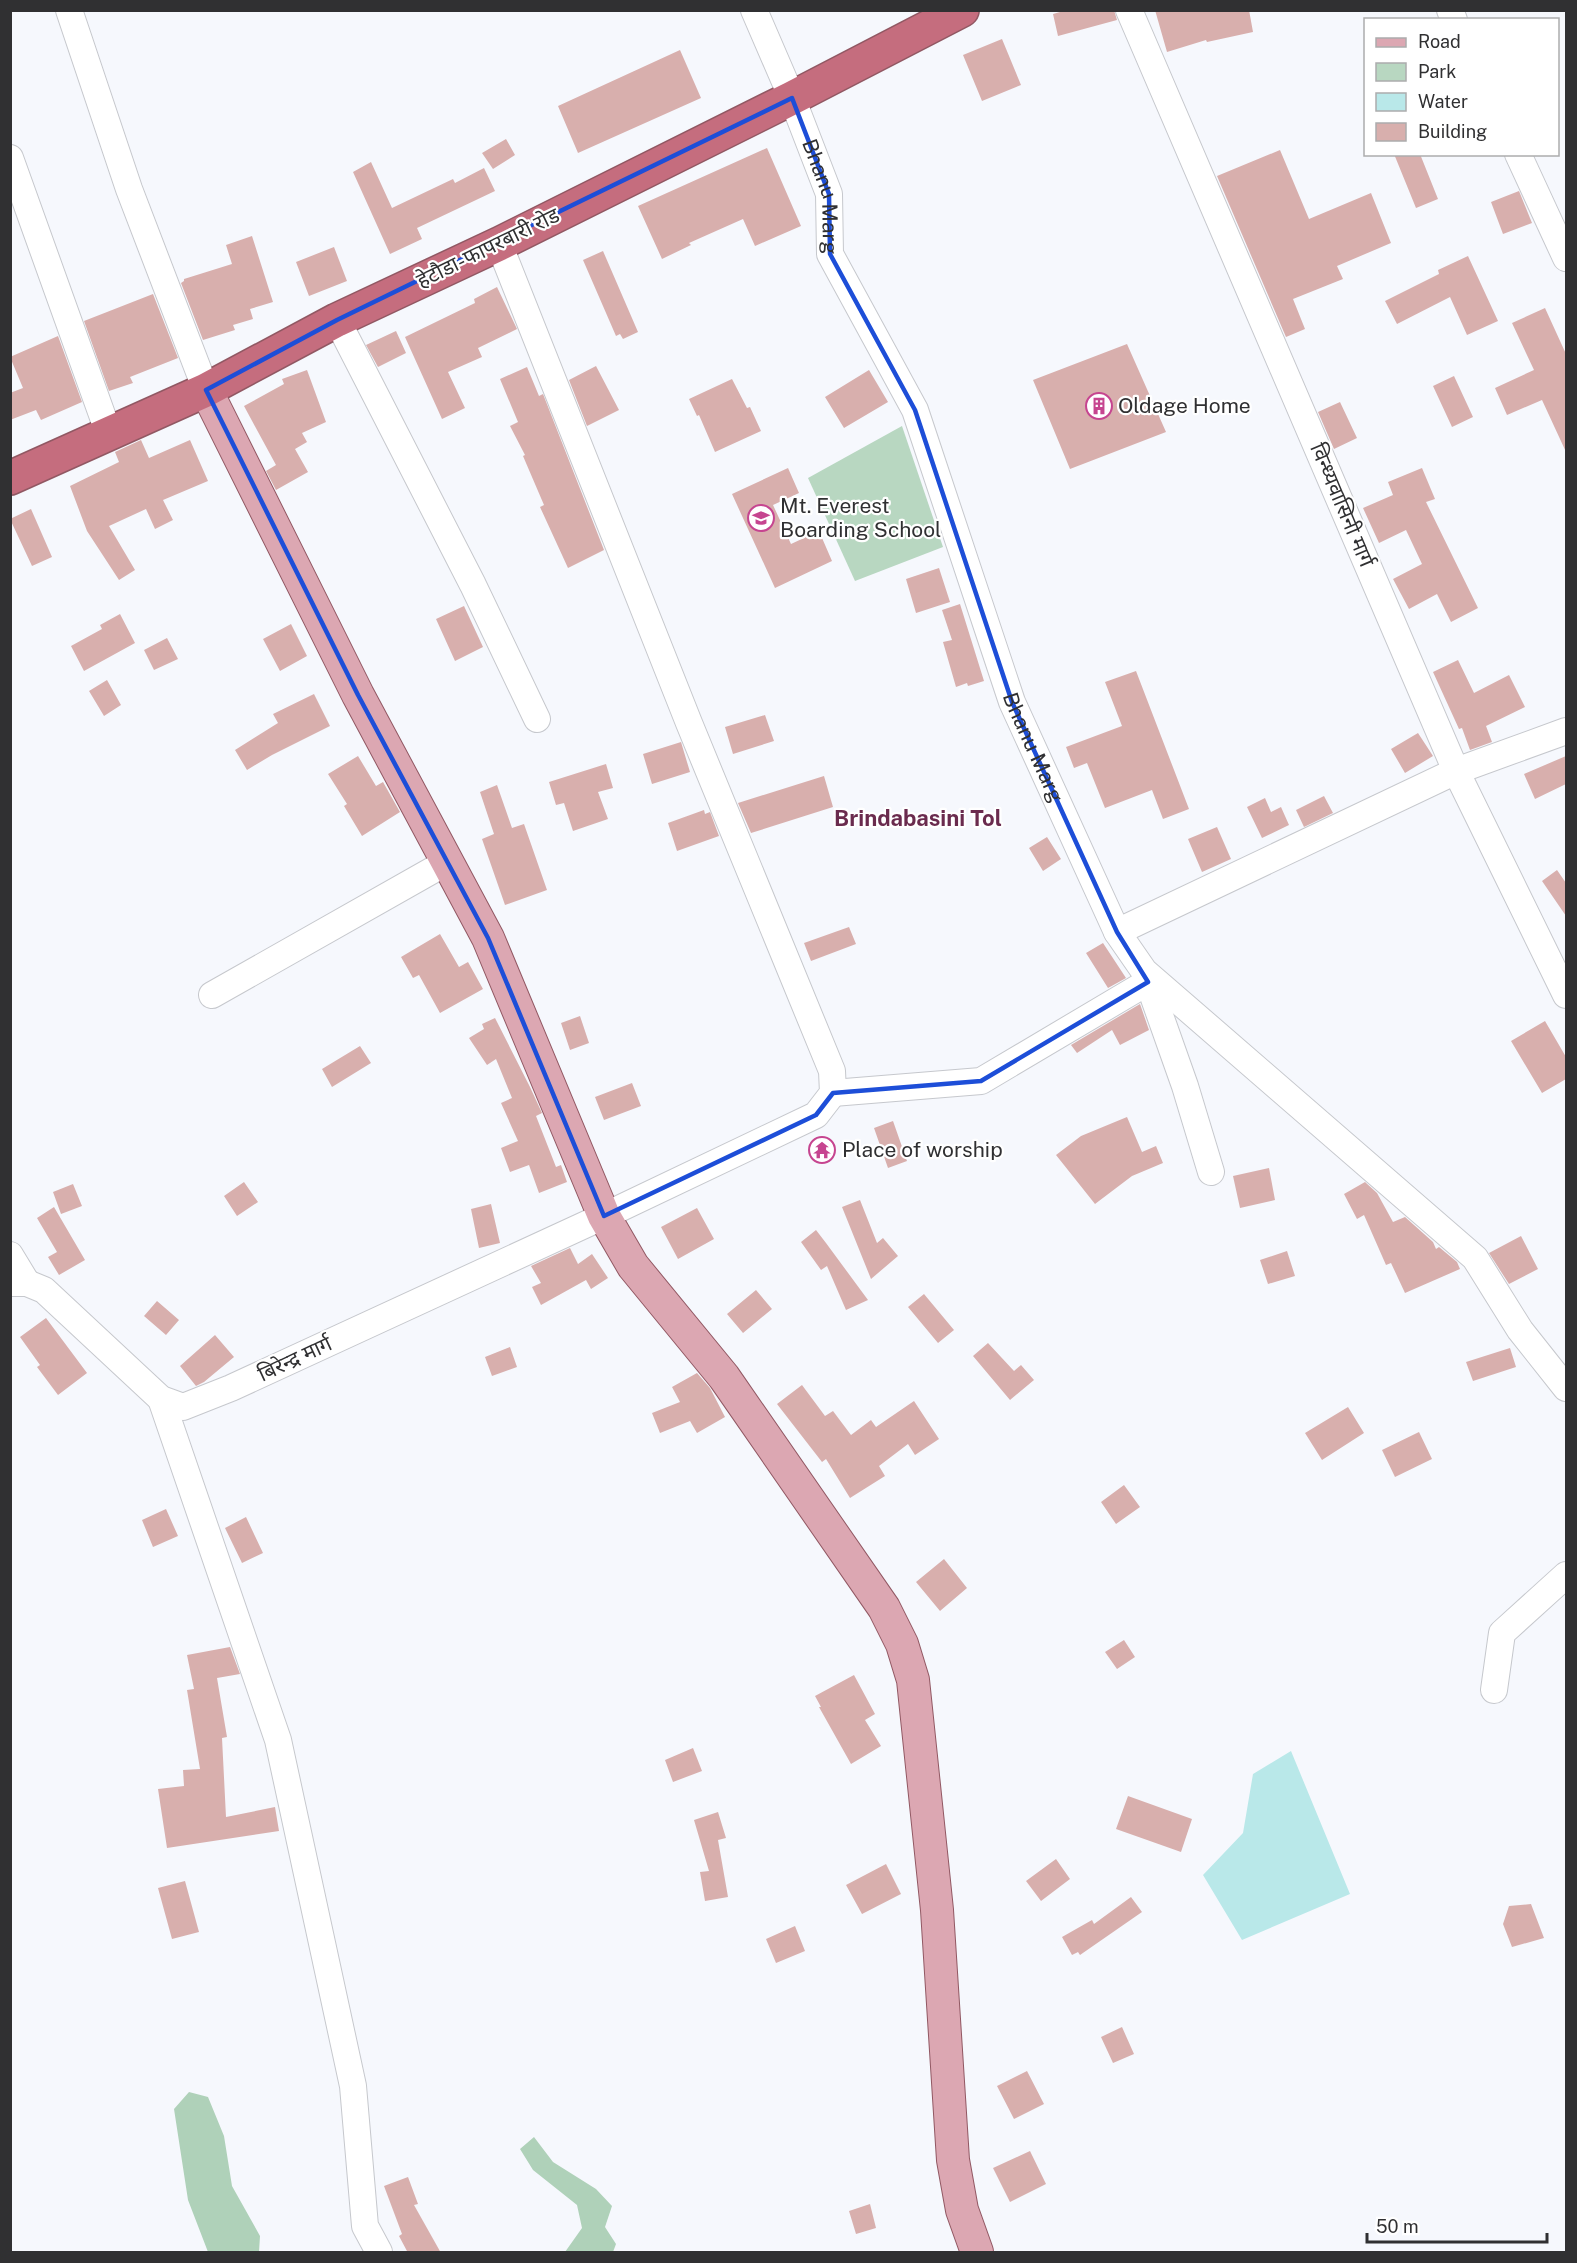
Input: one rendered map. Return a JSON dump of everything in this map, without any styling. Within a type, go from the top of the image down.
[{"type":"highway","name":"हेटौडा-फापरबारी रोड","points":[[10,478],[206,390],[337,320],[499,244],[792,98],[962,10]]},
{"type":"main road","points":[[206,390],[358,695],[488,938],[604,1216],[633,1266],[724,1377],[884,1608],[902,1644],[913,1680],[937,1910],[953,2160],[962,2210],[977,2253]]},
{"type":"street","points":[[69,10],[129,189],[206,390]]},
{"type":"street","name":"Bhanu Marg","points":[[754,10],[792,98],[829,194],[830,254],[915,410],[1012,702],[1117,932],[1146,976]]},
{"type":"street","name":"विन्ध्यवासिनी मार्ग","points":[[1129,10],[1456,771],[1566,995]]},
{"type":"street","points":[[1519,156],[1566,258]]},
{"type":"street","points":[[10,158],[109,434]]},
{"type":"street","points":[[499,244],[694,734],[832,1071],[833,1093],[981,1081],[1146,976]]},
{"type":"street","points":[[337,320],[473,585],[537,719]]},
{"type":"street","points":[[1117,932],[1456,771],[1566,731]]},
{"type":"street","points":[[212,995],[447,862]]},
{"type":"street","points":[[1146,976],[1185,1086],[1211,1172]]},
{"type":"street","points":[[1146,976],[1475,1258],[1520,1330],[1566,1388]]},
{"type":"street","name":"बिरेन्द्र मार्ग","points":[[19,1283],[44,1290],[161,1398],[183,1407],[231,1388],[604,1216],[816,1115],[833,1093]]},
{"type":"street","points":[[10,1255],[19,1283]]},
{"type":"street","points":[[161,1398],[278,1740],[353,2086],[365,2226],[379,2253]]},
{"type":"street","points":[[1494,1690],[1502,1633],[1566,1575]]},
{"type":"highlighted area","points":[[792,98],[829,194],[830,254],[915,410],[1012,702],[1117,932],[1148,982],[981,1081],[833,1093],[816,1115],[604,1216],[488,938],[358,695],[206,390],[337,320]]},
{"type":"green space","points":[[902,426],[943,547],[855,581],[808,478]]},
{"type":"green space","points":[[189,2092],[208,2097],[224,2136],[232,2186],[260,2236],[259,2252],[208,2252],[188,2200],[174,2109]]},
{"type":"green space","points":[[534,2137],[553,2162],[596,2189],[612,2206],[605,2227],[616,2244],[613,2252],[565,2252],[582,2228],[577,2205],[533,2170],[520,2149]]},
{"type":"water","points":[[1291,1751],[1350,1894],[1242,1940],[1203,1875],[1243,1833],[1253,1774]]},
{"type":"building","points":[[1067,10],[1114,10],[1117,20],[1058,36],[1053,14]]},
{"type":"building","points":[[1155,10],[1249,10],[1253,32],[1207,42],[1206,40],[1167,52]]},
{"type":"building","points":[[1002,39],[1021,85],[982,101],[963,55]]},
{"type":"building","points":[[680,50],[701,98],[578,153],[558,106]]},
{"type":"building","points":[[506,139],[515,155],[493,169],[482,153]]},
{"type":"building","points":[[767,148],[801,226],[755,246],[743,219],[689,243],[691,245],[662,259],[638,206]]},
{"type":"building","points":[[1280,150],[1309,219],[1371,193],[1391,243],[1337,266],[1343,279],[1293,299],[1305,329],[1286,337],[1217,176]]},
{"type":"building","points":[[1395,156],[1421,156],[1438,199],[1416,208]]},
{"type":"building","points":[[371,162],[392,208],[453,179],[455,183],[484,168],[495,191],[417,228],[422,239],[390,254],[353,172]]},
{"type":"building","points":[[1519,191],[1532,223],[1503,234],[1491,202]]},
{"type":"building","points":[[252,236],[273,302],[250,309],[253,319],[233,325],[235,330],[203,340],[181,283],[184,279],[232,264],[226,245]]},
{"type":"building","points":[[334,247],[347,281],[309,296],[296,262]]},
{"type":"building","points":[[603,251],[638,332],[623,339],[620,334],[616,336],[583,260]]},
{"type":"building","points":[[1468,256],[1498,321],[1467,335],[1450,297],[1397,324],[1385,301],[1439,274],[1438,270]]},
{"type":"building","points":[[497,287],[517,329],[478,348],[482,357],[448,372],[465,408],[442,419],[405,337],[475,303],[474,299]]},
{"type":"building","points":[[153,294],[178,358],[130,377],[133,383],[109,391],[84,321]]},
{"type":"building","points":[[1545,308],[1566,354],[1566,452],[1542,400],[1507,415],[1495,388],[1534,370],[1512,323]]},
{"type":"building","points":[[396,331],[406,353],[378,367],[366,345]]},
{"type":"building","points":[[58,336],[82,402],[41,420],[36,410],[10,420],[10,393],[23,388],[10,357]]},
{"type":"building","name":"Oldage Home","points":[[1127,344],[1166,432],[1070,469],[1033,380]]},
{"type":"building","points":[[596,366],[619,410],[587,426],[569,380]]},
{"type":"building","points":[[527,367],[539,396],[543,394],[604,550],[568,568],[540,507],[544,505],[523,456],[525,455],[510,426],[518,422],[500,379]]},
{"type":"building","points":[[307,370],[326,422],[302,433],[307,442],[295,449],[308,472],[276,490],[266,471],[276,465],[244,406],[284,384],[282,379]]},
{"type":"building","points":[[869,370],[888,402],[844,428],[825,397]]},
{"type":"building","points":[[1454,376],[1473,417],[1452,427],[1433,386]]},
{"type":"building","points":[[732,379],[747,408],[750,407],[761,431],[715,452],[699,415],[697,416],[689,399]]},
{"type":"building","points":[[1340,402],[1357,438],[1334,449],[1318,412]]},
{"type":"building","points":[[141,440],[149,458],[190,440],[208,481],[163,500],[173,520],[155,529],[146,509],[109,526],[135,570],[119,580],[87,531],[70,486],[119,462],[115,452]]},
{"type":"building","name":"Mt. Everest Boarding School","points":[[788,468],[799,493],[773,505],[791,544],[819,531],[832,561],[775,588],[732,494]]},
{"type":"building","points":[[1422,468],[1435,499],[1426,502],[1478,608],[1451,622],[1437,594],[1409,609],[1393,579],[1422,564],[1406,530],[1379,543],[1363,508],[1393,495],[1388,482]]},
{"type":"building","points":[[31,509],[52,557],[32,566],[10,519]]},
{"type":"building","points":[[939,568],[950,602],[916,613],[906,579]]},
{"type":"building","points":[[960,604],[984,681],[956,687],[943,642],[952,640],[942,610]]},
{"type":"building","points":[[464,606],[483,647],[455,661],[436,619]]},
{"type":"building","points":[[120,614],[135,643],[84,671],[71,646],[102,629],[100,625]]},
{"type":"building","points":[[291,624],[307,656],[280,671],[263,639]]},
{"type":"building","points":[[167,638],[178,659],[154,670],[144,650]]},
{"type":"building","points":[[1458,660],[1474,693],[1509,675],[1525,707],[1486,726],[1492,742],[1470,750],[1462,728],[1459,729],[1433,672]]},
{"type":"building","points":[[1136,671],[1189,809],[1163,819],[1152,790],[1105,808],[1087,763],[1074,768],[1066,747],[1122,726],[1105,682]]},
{"type":"building","points":[[107,680],[121,705],[104,716],[89,691]]},
{"type":"building","points":[[314,694],[330,726],[247,770],[235,750],[278,723],[273,714]]},
{"type":"building","points":[[765,715],[774,741],[733,754],[725,727]]},
{"type":"building","points":[[1418,733],[1433,756],[1405,773],[1391,749]]},
{"type":"building","points":[[681,742],[690,772],[652,784],[643,754]]},
{"type":"building","points":[[358,756],[376,786],[383,782],[400,812],[362,836],[344,806],[347,804],[328,774]]},
{"type":"building","points":[[1566,756],[1566,784],[1535,799],[1524,774]]},
{"type":"building","points":[[606,764],[613,788],[598,792],[608,819],[573,831],[564,803],[556,805],[549,782]]},
{"type":"building","points":[[824,776],[833,807],[751,833],[738,803]]},
{"type":"building","points":[[497,785],[512,828],[524,824],[547,890],[505,905],[482,839],[494,834],[480,792]]},
{"type":"building","points":[[1324,796],[1333,813],[1304,827],[1296,810]]},
{"type":"building","points":[[1265,798],[1271,812],[1281,807],[1289,825],[1262,838],[1247,807]]},
{"type":"building","points":[[704,810],[705,814],[710,812],[719,836],[677,851],[668,823]]},
{"type":"building","points":[[1217,827],[1231,859],[1202,872],[1188,839]]},
{"type":"building","points":[[1047,837],[1061,859],[1043,871],[1029,848]]},
{"type":"building","points":[[1557,870],[1566,883],[1566,916],[1542,881]]},
{"type":"building","points":[[849,927],[856,944],[811,961],[804,943]]},
{"type":"building","points":[[440,934],[459,967],[468,962],[483,989],[440,1013],[419,975],[413,978],[401,957]]},
{"type":"building","points":[[1103,943],[1126,978],[1108,988],[1086,953]]},
{"type":"building","points":[[1140,1004],[1149,1030],[1120,1045],[1112,1030],[1077,1053],[1071,1045]]},
{"type":"building","points":[[580,1016],[589,1043],[570,1050],[561,1023]]},
{"type":"building","points":[[495,1018],[542,1113],[536,1116],[556,1167],[561,1165],[567,1182],[539,1193],[529,1165],[510,1172],[501,1148],[518,1141],[501,1103],[512,1098],[496,1059],[487,1065],[469,1038],[484,1029],[482,1024]]},
{"type":"building","points":[[1545,1021],[1566,1057],[1566,1079],[1542,1093],[1511,1041]]},
{"type":"building","points":[[360,1046],[371,1063],[332,1087],[322,1069]]},
{"type":"building","points":[[632,1083],[641,1106],[604,1120],[595,1097]]},
{"type":"building","points":[[1127,1117],[1142,1152],[1156,1146],[1163,1163],[1132,1176],[1095,1204],[1056,1155],[1081,1136]]},
{"type":"building","points":[[893,1121],[907,1161],[888,1168],[874,1128]]},
{"type":"building","points":[[1269,1168],[1275,1200],[1240,1208],[1233,1176]]},
{"type":"building","points":[[244,1182],[258,1202],[237,1216],[224,1196]]},
{"type":"building","points":[[1365,1182],[1377,1193],[1393,1222],[1405,1217],[1433,1242],[1436,1249],[1439,1247],[1457,1262],[1460,1269],[1405,1293],[1391,1263],[1386,1265],[1364,1215],[1357,1219],[1344,1194]]},
{"type":"building","points":[[73,1184],[82,1206],[61,1214],[53,1192]]},
{"type":"building","points":[[860,1200],[877,1243],[883,1238],[898,1256],[871,1279],[842,1207]]},
{"type":"building","points":[[491,1204],[500,1243],[479,1248],[471,1209]]},
{"type":"building","points":[[54,1207],[85,1260],[59,1275],[48,1257],[57,1252],[37,1218]]},
{"type":"building","points":[[697,1208],[714,1239],[678,1259],[661,1227]]},
{"type":"building","points":[[816,1230],[868,1300],[846,1310],[827,1266],[821,1270],[801,1242]]},
{"type":"building","points":[[1521,1236],[1538,1269],[1509,1284],[1489,1253]]},
{"type":"building","points":[[570,1248],[578,1264],[592,1254],[608,1278],[591,1289],[586,1280],[541,1305],[532,1287],[541,1283],[531,1266]]},
{"type":"building","points":[[1287,1251],[1295,1276],[1268,1284],[1260,1260]]},
{"type":"building","points":[[756,1290],[772,1309],[743,1333],[727,1314]]},
{"type":"building","points":[[924,1294],[954,1330],[938,1343],[908,1307]]},
{"type":"building","points":[[157,1301],[179,1320],[166,1335],[144,1316]]},
{"type":"building","points":[[46,1318],[87,1373],[58,1395],[37,1367],[40,1365],[20,1337]]},
{"type":"building","points":[[215,1335],[234,1357],[196,1386],[180,1366]]},
{"type":"building","points":[[988,1343],[1014,1371],[1021,1365],[1034,1380],[1010,1400],[973,1356]]},
{"type":"building","points":[[510,1347],[517,1367],[492,1376],[485,1357]]},
{"type":"building","points":[[1510,1348],[1516,1367],[1473,1381],[1466,1362]]},
{"type":"building","points":[[697,1373],[710,1388],[725,1417],[697,1433],[690,1421],[660,1433],[652,1413],[680,1402],[672,1387]]},
{"type":"building","points":[[802,1385],[825,1416],[833,1411],[851,1435],[871,1420],[876,1427],[914,1401],[939,1439],[915,1455],[908,1444],[879,1466],[885,1476],[850,1498],[826,1459],[822,1462],[777,1404]]},
{"type":"building","points":[[1348,1407],[1364,1433],[1322,1460],[1305,1433]]},
{"type":"building","points":[[1419,1432],[1432,1459],[1395,1477],[1382,1450]]},
{"type":"building","points":[[1124,1485],[1140,1507],[1116,1524],[1101,1502]]},
{"type":"building","points":[[166,1509],[178,1536],[153,1547],[142,1520]]},
{"type":"building","points":[[246,1517],[263,1553],[242,1563],[225,1528]]},
{"type":"building","points":[[944,1559],[967,1588],[940,1611],[916,1582]]},
{"type":"building","points":[[1124,1640],[1135,1657],[1117,1669],[1105,1652]]},
{"type":"building","points":[[230,1647],[240,1674],[217,1678],[227,1737],[222,1738],[226,1817],[275,1807],[279,1831],[167,1848],[158,1789],[184,1786],[183,1770],[200,1769],[187,1690],[194,1689],[187,1655]]},
{"type":"building","points":[[854,1675],[875,1714],[865,1720],[881,1746],[851,1764],[815,1696]]},
{"type":"building","points":[[693,1748],[702,1771],[673,1782],[665,1760]]},
{"type":"building","points":[[1128,1796],[1192,1819],[1181,1852],[1116,1829]]},
{"type":"building","points":[[718,1812],[726,1838],[718,1840],[728,1897],[705,1901],[700,1872],[709,1871],[694,1820]]},
{"type":"building","points":[[1056,1859],[1070,1879],[1041,1901],[1026,1881]]},
{"type":"building","points":[[886,1864],[901,1894],[862,1914],[846,1885]]},
{"type":"building","points":[[185,1881],[199,1932],[172,1939],[158,1888]]},
{"type":"building","points":[[1131,1897],[1142,1912],[1080,1955],[1078,1952],[1072,1955],[1062,1937],[1092,1920],[1094,1924]]},
{"type":"building","points":[[1531,1904],[1544,1938],[1512,1947],[1503,1924],[1509,1906]]},
{"type":"building","points":[[795,1926],[805,1951],[776,1963],[766,1939]]},
{"type":"building","points":[[1122,2027],[1134,2054],[1113,2063],[1101,2037]]},
{"type":"building","points":[[1027,2071],[1044,2104],[1014,2119],[997,2086]]},
{"type":"building","points":[[1030,2151],[1046,2184],[1010,2202],[993,2168]]},
{"type":"building","points":[[408,2177],[418,2204],[414,2205],[441,2253],[408,2253],[399,2236],[402,2234],[384,2186]]},
{"type":"building","points":[[870,2204],[876,2228],[856,2234],[849,2211]]},
{"type":"place","name":"Oldage Home","points":[[1099,406]]},
{"type":"place","name":"Mt. Everest Boarding School","points":[[761,518]]},
{"type":"place","name":"Place of worship","points":[[822,1150]]},
{"type":"district","name":"Brindabasini Tol","points":[[918,818]]}]
